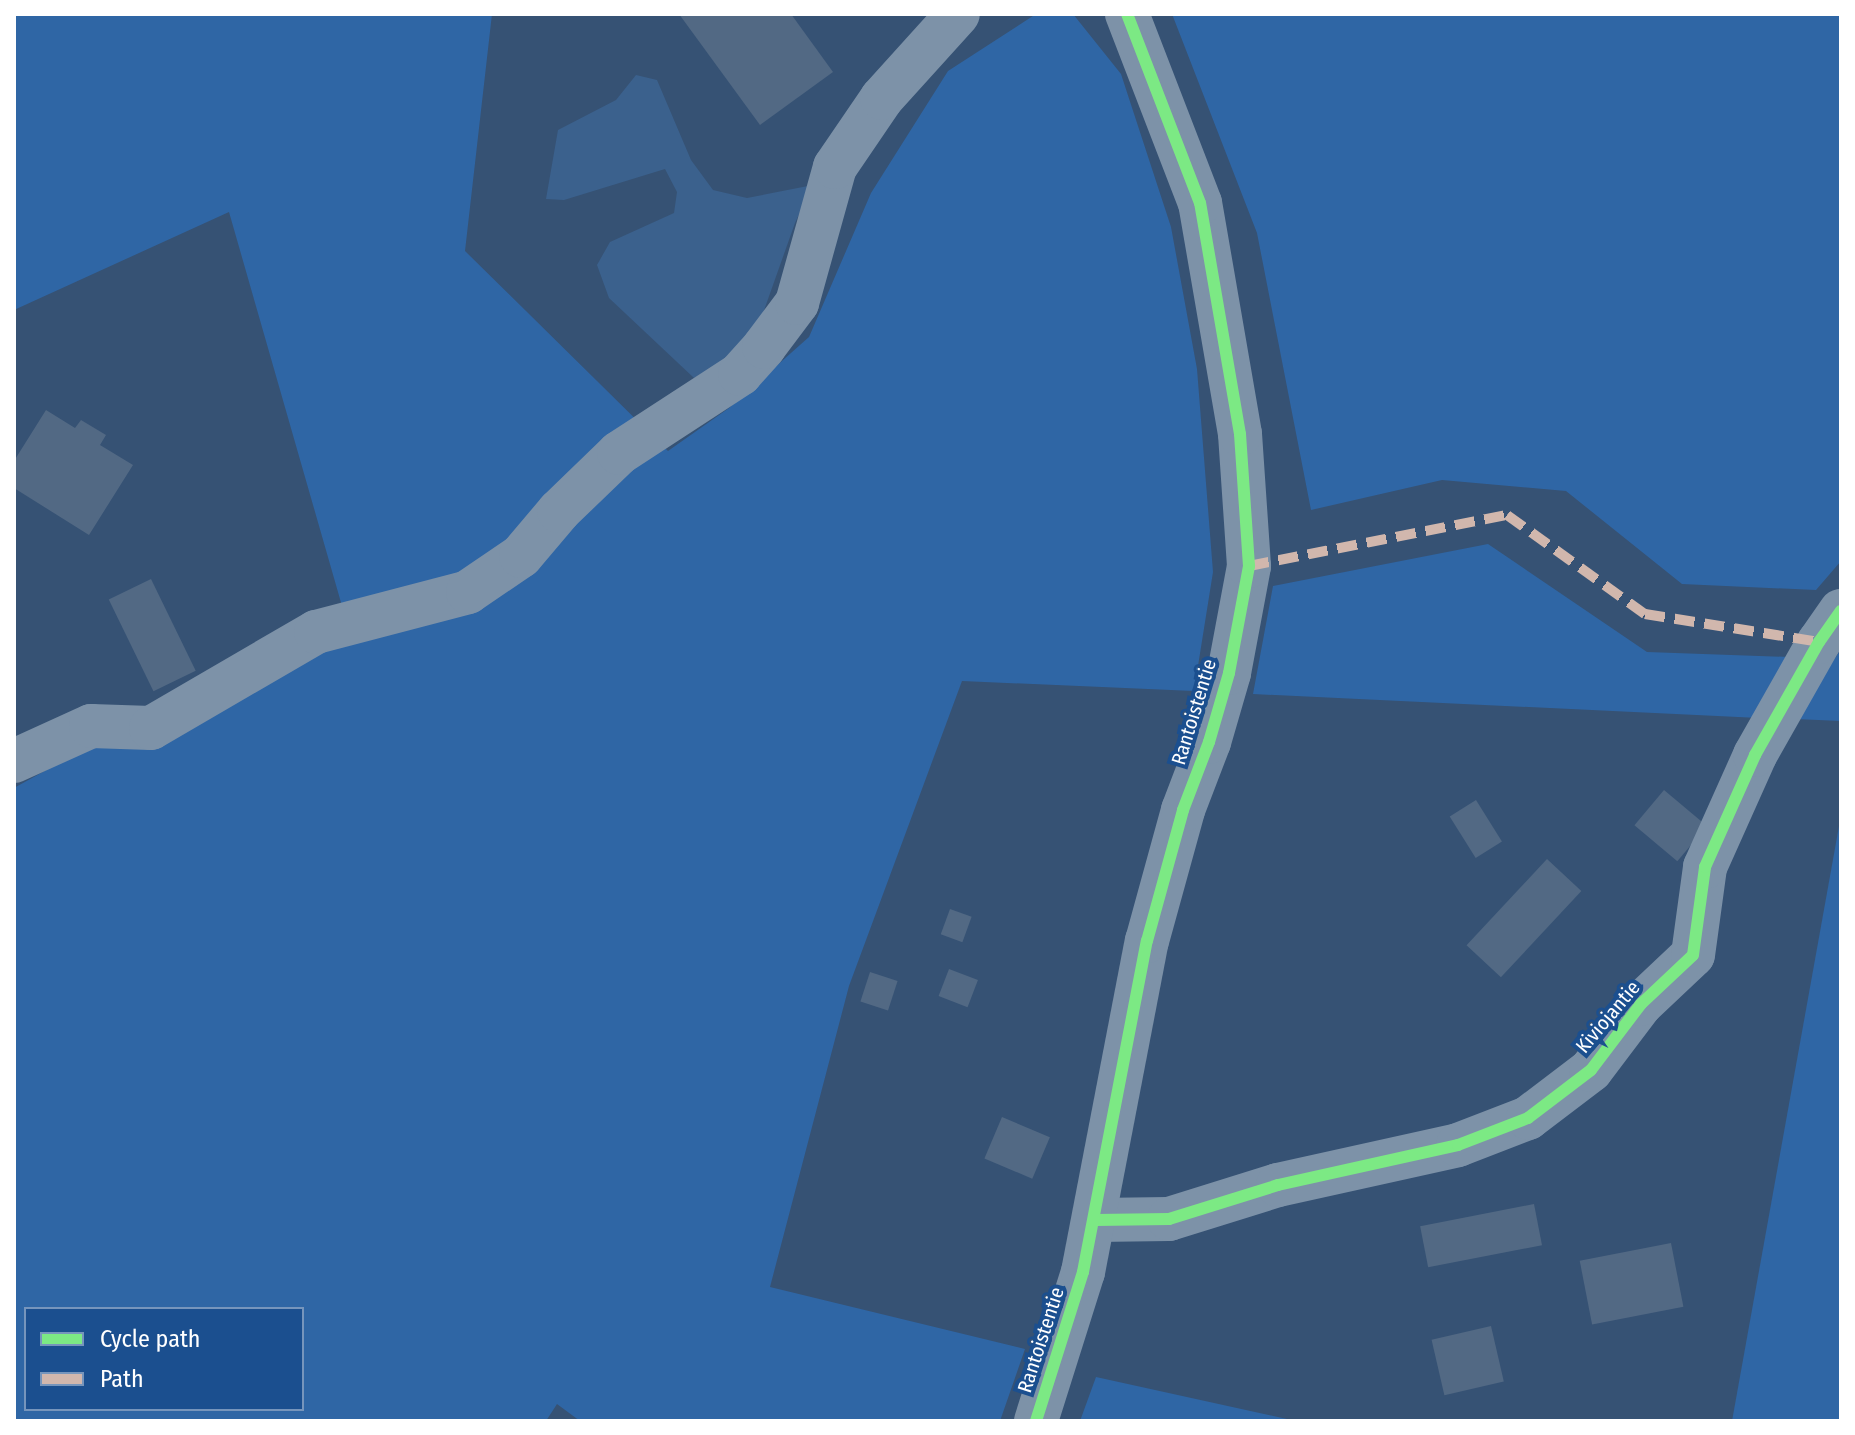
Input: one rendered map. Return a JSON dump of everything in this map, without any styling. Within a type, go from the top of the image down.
[{"type":"street","points":[[14,761],[91,726],[151,728],[316,632],[468,592],[521,556],[559,511],[619,453],[740,374],[764,347],[797,303],[835,167],[882,98],[958,14]]},
{"type":"street","name":"Rantoistentie","points":[[1036,1421],[1083,1272],[1096,1220],[1147,941],[1183,810],[1209,742],[1229,673],[1249,566],[1240,434],[1200,203],[1127,14]]},
{"type":"street","name":"Kiviojantie","points":[[1096,1220],[1169,1219],[1278,1185],[1458,1145],[1528,1118],[1591,1070],[1641,1004],[1693,955],[1705,867],[1755,755],[1819,642],[1841,611]]},
{"type":"shaded area","points":[[14,14],[492,14],[465,251],[668,451],[729,408],[809,337],[871,193],[948,71],[1036,14],[1073,14],[1121,74],[1171,227],[1197,369],[1213,572],[1194,691],[962,681],[849,986],[770,1287],[1025,1349],[1000,1421],[580,1421],[557,1404],[546,1421],[14,1421],[14,788],[342,606],[229,212],[14,310]]},
{"type":"shaded area","points":[[1172,14],[1841,14],[1841,561],[1816,590],[1682,584],[1566,491],[1442,480],[1311,510],[1257,233]]},
{"type":"shaded area","points":[[636,75],[657,80],[691,160],[713,190],[747,198],[813,185],[795,223],[762,316],[725,360],[694,378],[609,298],[597,265],[610,242],[674,213],[677,192],[665,169],[564,200],[546,199],[558,130],[616,100]]},
{"type":"shaded area","points":[[1488,544],[1647,652],[1789,657],[1759,718],[1253,694],[1273,586]]},
{"type":"shaded area","points":[[1841,649],[1841,721],[1795,719]]},
{"type":"shaded area","points":[[1841,815],[1841,1421],[1732,1421]]},
{"type":"shaded area","points":[[1096,1377],[1296,1421],[1080,1421]]},
{"type":"building","points":[[679,14],[791,14],[833,72],[760,125]]},
{"type":"building","points":[[46,410],[75,428],[81,420],[106,435],[100,445],[133,465],[89,535],[14,488],[14,461]]},
{"type":"building","points":[[151,579],[196,671],[153,691],[109,600]]},
{"type":"building","points":[[1664,790],[1707,826],[1677,861],[1634,825]]},
{"type":"building","points":[[1476,800],[1502,842],[1476,858],[1450,816]]},
{"type":"building","points":[[1547,859],[1581,891],[1501,977],[1467,945]]},
{"type":"building","points":[[950,909],[972,917],[962,942],[941,934]]},
{"type":"building","points":[[949,969],[978,980],[968,1007],[939,996]]},
{"type":"building","points":[[870,972],[898,981],[888,1010],[860,1001]]},
{"type":"building","points":[[1002,1117],[1050,1137],[1032,1179],[984,1158]]},
{"type":"building","points":[[1534,1204],[1542,1245],[1428,1267],[1420,1226]]},
{"type":"building","points":[[1671,1243],[1683,1307],[1592,1325],[1580,1261]]},
{"type":"building","points":[[1491,1326],[1504,1382],[1444,1395],[1432,1340]]},
{"type":"marked path","points":[[1249,566],[1507,515],[1645,614],[1819,642]]},
{"type":"cycle path","points":[[1036,1421],[1083,1272],[1147,941],[1183,810],[1209,742],[1229,673],[1249,566],[1240,434],[1200,203],[1127,14]]},
{"type":"cycle path","points":[[1096,1220],[1169,1219],[1278,1185],[1458,1145],[1528,1118],[1591,1070],[1641,1004],[1693,955],[1705,867],[1755,755],[1819,642],[1841,611]]}]
